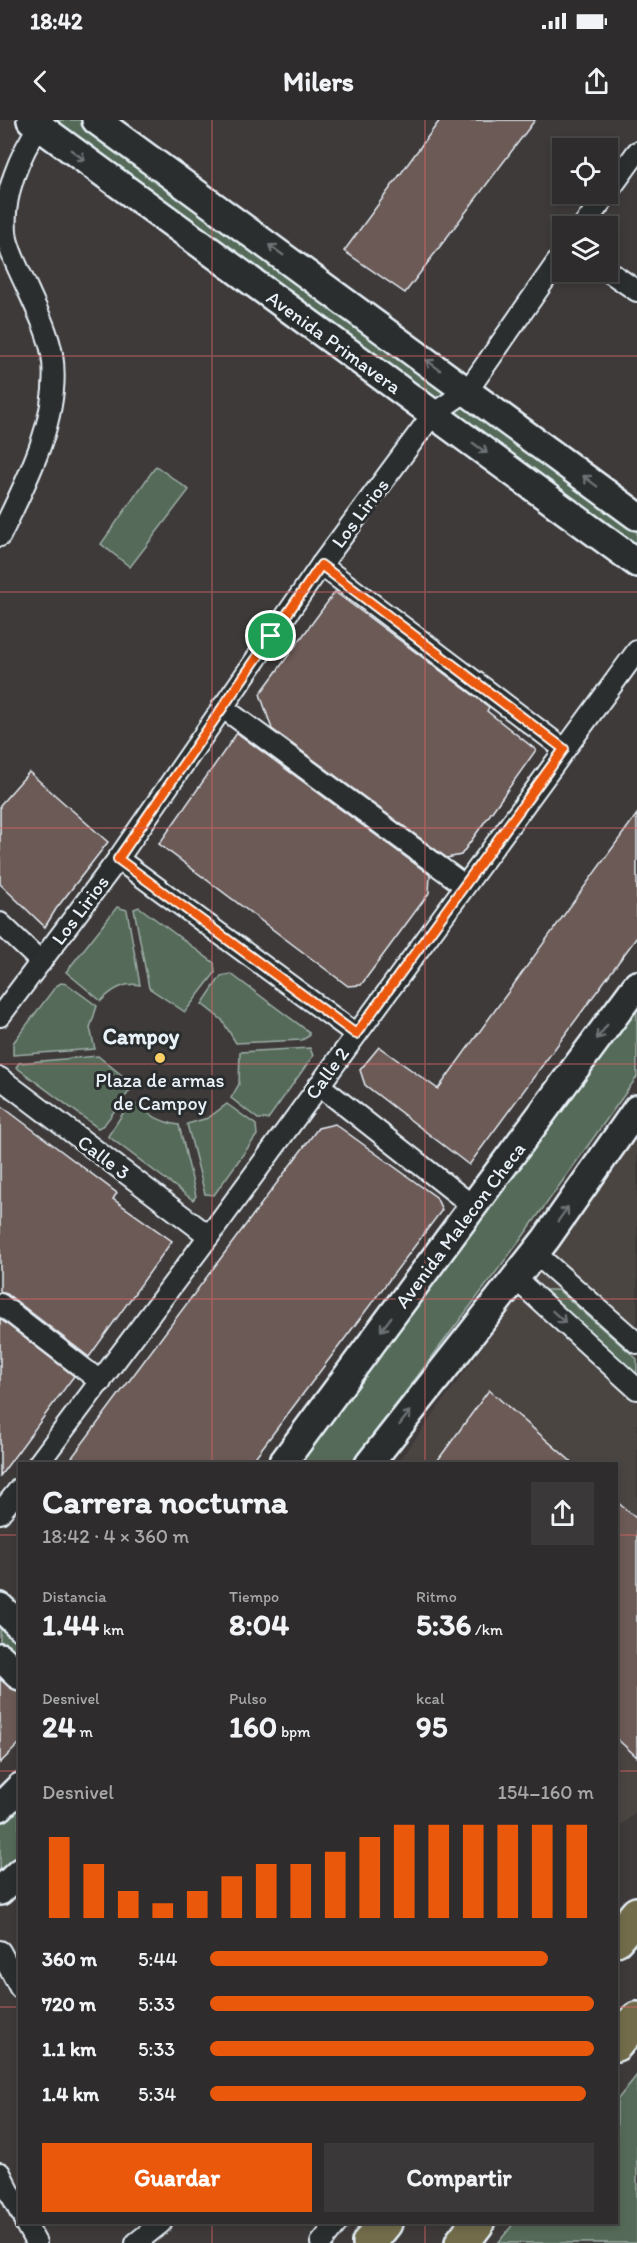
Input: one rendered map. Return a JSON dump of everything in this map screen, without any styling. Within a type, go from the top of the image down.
[{"type":"highway","points":[[618,1937],[637,1914]]},
{"type":"highway","points":[[618,2042],[637,2019]]},
{"type":"highway","points":[[369,2243],[385,2224]]},
{"type":"highway","points":[[462,2243],[476,2224]]},
{"type":"street","name":"Avenida Primavera","points":[[96,120],[468,390],[637,516]]},
{"type":"street","name":"Avenida Primavera","points":[[38,122],[637,563]]},
{"type":"street","points":[[0,536],[33,461],[46,421],[54,385],[49,345],[8,240],[6,208],[14,172],[38,122]]},
{"type":"street","points":[[618,178],[637,152]]},
{"type":"street","name":"Los Lirios","points":[[0,1016],[118,859],[321,565],[433,414],[468,390],[552,269]]},
{"type":"street","points":[[618,278],[637,291]]},
{"type":"street","points":[[321,565],[564,749]]},
{"type":"street","name":"Calle 2","points":[[40,1462],[209,1236],[637,651]]},
{"type":"street","points":[[222,707],[464,885]]},
{"type":"street","points":[[118,859],[356,1034]]},
{"type":"street","points":[[0,923],[41,962]]},
{"type":"street","name":"Avenida Malecon Checa","points":[[283,1462],[637,985]]},
{"type":"street","name":"Calle 3","points":[[0,1078],[209,1236]]},
{"type":"street","points":[[319,1084],[474,1207]]},
{"type":"street","points":[[371,1462],[535,1253],[637,1109]]},
{"type":"street","points":[[535,1253],[637,1343]]},
{"type":"street","points":[[515,1278],[637,1389]]},
{"type":"street","points":[[0,1304],[101,1382]]},
{"type":"street","points":[[0,1513],[18,1490]]},
{"type":"street","points":[[0,1607],[18,1624]]},
{"type":"street","points":[[0,1657],[18,1674]]},
{"type":"street","points":[[0,1807],[18,1789]]},
{"type":"street","points":[[0,1891],[18,1874]]},
{"type":"street","points":[[0,1951],[18,1984]]},
{"type":"street","points":[[0,2174],[18,2208]]},
{"type":"street","points":[[26,2224],[36,2243]]},
{"type":"shaded area","points":[[637,1136],[637,1811],[618,1828],[618,1462],[398,1462]]},
{"type":"green space","points":[[52,120],[83,120],[637,528],[637,552]]},
{"type":"green space","points":[[156,466],[189,490],[130,567],[101,544]]},
{"type":"green space","points":[[117,907],[127,910],[140,985],[134,984],[119,988],[109,993],[101,1001],[66,972]]},
{"type":"green space","points":[[139,907],[214,963],[215,973],[185,1012],[149,988],[134,909]]},
{"type":"green space","points":[[231,974],[309,1032],[309,1036],[302,1040],[236,1043],[222,1020],[202,1004],[221,976]]},
{"type":"green space","points":[[61,983],[67,984],[97,1006],[90,1028],[95,1049],[13,1055],[13,1043],[56,986]]},
{"type":"green space","points":[[637,1003],[637,1077],[521,1239],[353,1462],[298,1462],[486,1213]]},
{"type":"green space","points":[[310,1048],[313,1056],[268,1119],[258,1119],[231,1098],[239,1084],[240,1052]]},
{"type":"green space","points":[[98,1056],[134,1085],[104,1125],[98,1128],[16,1067],[19,1063]]},
{"type":"green space","points":[[131,1101],[159,1119],[179,1125],[196,1196],[193,1200],[108,1136]]},
{"type":"green space","points":[[227,1104],[256,1125],[257,1135],[214,1195],[205,1194],[187,1124],[208,1118]]},
{"type":"green space","points":[[546,1290],[558,1290],[637,1359],[637,1377],[548,1300]]},
{"type":"green space","points":[[0,1623],[18,1640],[18,1663],[0,1645]]},
{"type":"green space","points":[[18,1805],[18,1857],[0,1875],[0,1824]]},
{"type":"green space","points":[[637,2075],[637,2243],[498,2243],[513,2224],[618,2224],[618,2099]]},
{"type":"building","points":[[440,120],[535,120],[405,293],[344,251]]},
{"type":"building","points":[[335,592],[489,707],[487,711],[536,750],[461,855],[447,858],[272,729],[260,694]]},
{"type":"building","points":[[237,733],[430,875],[429,893],[361,985],[348,986],[159,844]]},
{"type":"building","points":[[29,772],[108,842],[56,909],[45,927],[0,884],[0,805]]},
{"type":"building","points":[[637,814],[637,937],[469,1165],[365,1085],[360,1070],[379,1047],[438,1089]]},
{"type":"building","points":[[0,1105],[117,1193],[113,1199],[172,1241],[89,1357],[7,1294],[0,1292]]},
{"type":"building","points":[[335,1124],[436,1197],[442,1210],[252,1462],[68,1462],[318,1128]]},
{"type":"building","points":[[0,1319],[74,1376],[0,1476]]},
{"type":"building","points":[[489,1390],[572,1462],[436,1462]]},
{"type":"building","points":[[618,1503],[637,1519],[637,1757],[618,1740]]},
{"type":"building","points":[[0,1679],[10,1688],[18,1690],[18,1745],[0,1763]]},
{"type":"place","name":"Plaza de armas de Campoy","points":[[160,1058]]},
{"type":"district","name":"Campoy","points":[[141,1036]]},
{"type":"route","points":[[321,565],[564,749],[356,1034],[118,859],[271,636],[321,565]]}]
